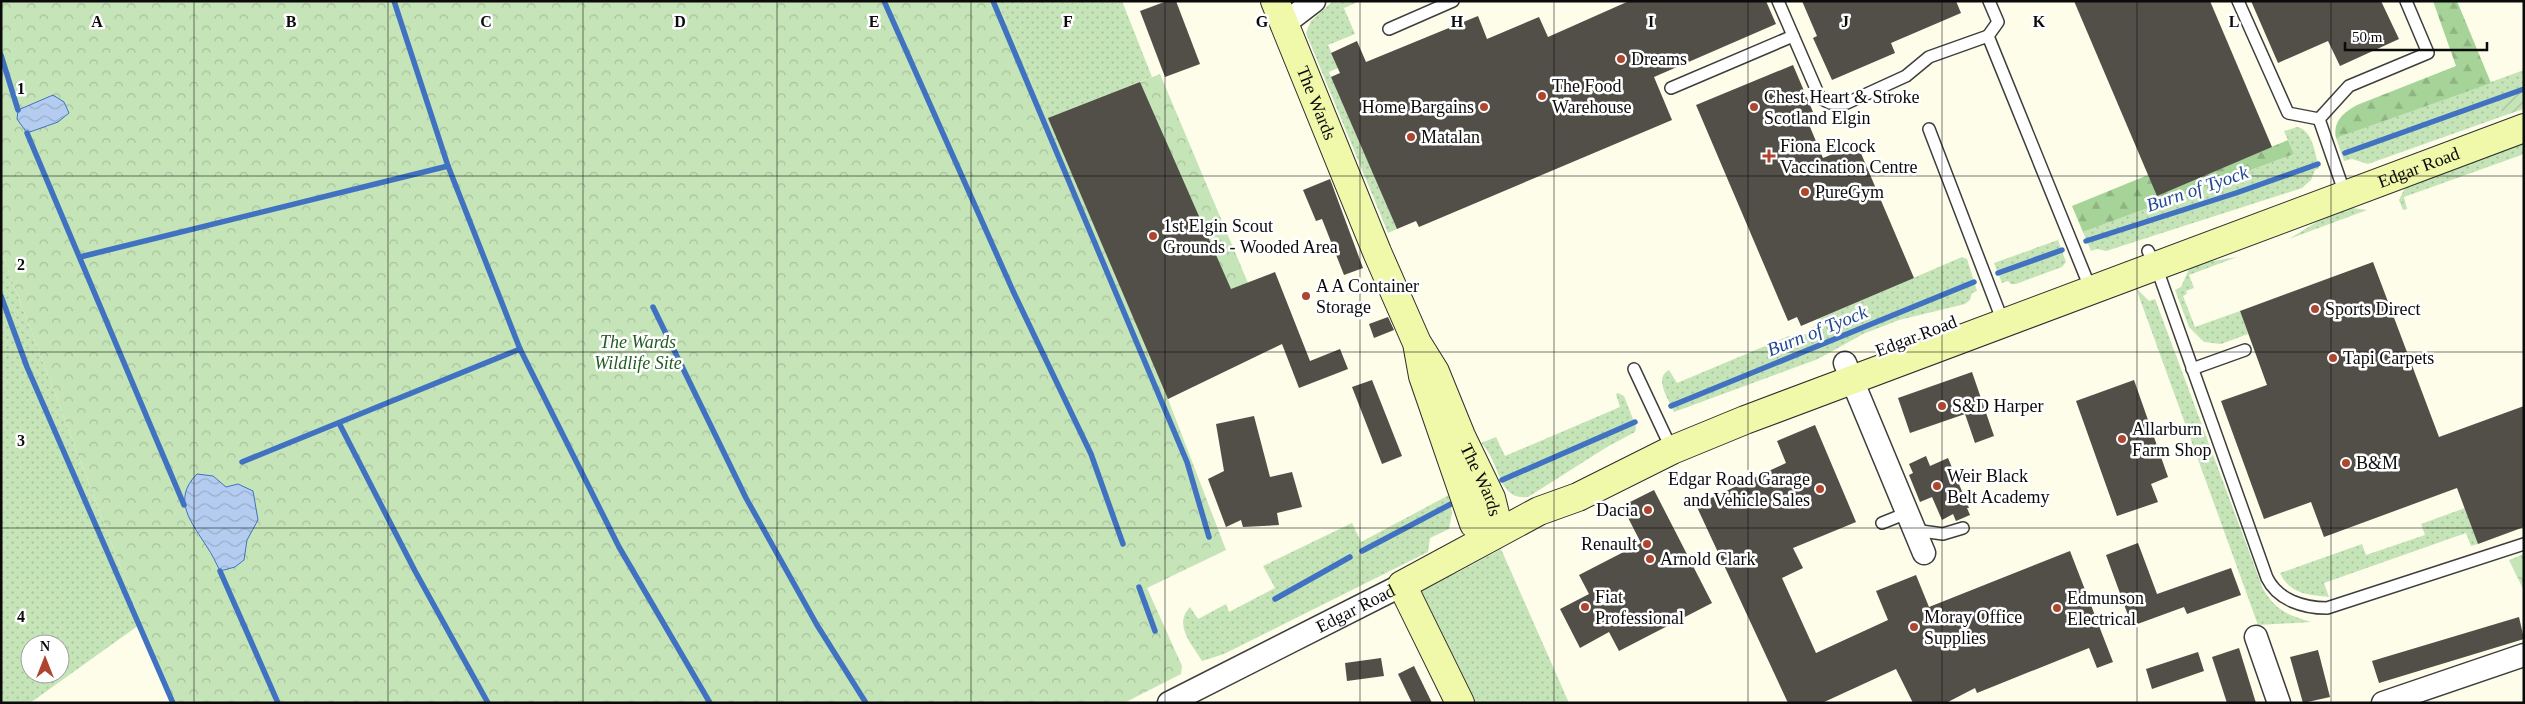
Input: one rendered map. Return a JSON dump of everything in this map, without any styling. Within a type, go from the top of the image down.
[{"type":"street","points":[[1279,13],[1314,1]]},
{"type":"street","name":"The Wards","points":[[1279,13],[1417,343],[1434,372],[1494,507],[1497,522],[1478,536],[1423,376],[1417,343]]},
{"type":"street","name":"Edgar Road","points":[[1169,703],[1402,585],[1478,536],[1578,497],[1667,441],[2000,314],[2152,259],[2345,194],[2524,128]]},
{"type":"street","points":[[1849,371],[1924,553]]},
{"type":"street","points":[[1494,507],[1504,514],[1531,515]]},
{"type":"street","points":[[1402,585],[1460,703]]},
{"type":"street","points":[[2256,637],[2279,703]]},
{"type":"street","points":[[2385,702],[2524,654]]},
{"type":"lane","points":[[1389,29],[1453,1]]},
{"type":"lane","points":[[1778,1],[1820,98],[1837,104],[1847,103],[1906,76],[1928,57],[1988,36],[1998,22],[1988,1]]},
{"type":"lane","points":[[2238,1],[2288,113],[2319,119]]},
{"type":"lane","points":[[2319,119],[2349,86],[2428,53],[2406,1]]},
{"type":"lane","points":[[1671,88],[1793,36]]},
{"type":"lane","points":[[1988,36],[2088,282]]},
{"type":"lane","points":[[2319,119],[2345,194]]},
{"type":"lane","points":[[1929,130],[2000,314]]},
{"type":"lane","points":[[2152,259],[2267,578],[2271,586],[2287,599],[2307,607],[2327,608],[2336,606],[2524,544]]},
{"type":"lane","points":[[2192,369],[2245,350]]},
{"type":"lane","points":[[1634,369],[1667,441]]},
{"type":"lane","points":[[1882,523],[1911,521],[1934,534],[1963,528]]},
{"type":"green space","name":"The Wards Wildlife Site","points":[[1,1],[997,1],[1048,118],[1160,74],[1275,347],[1168,399],[1226,550],[1147,588],[1182,666],[1181,674],[1124,703],[173,703],[139,625],[133,600],[1,251]]},
{"type":"green space","points":[[997,1],[1122,1],[1152,77],[1048,118]]},
{"type":"green space","points":[[1333,1],[1360,1],[1344,8],[1355,34],[1328,45],[1338,68],[1329,72],[1397,229],[1388,233],[1306,33],[1311,21]]},
{"type":"green space","points":[[2433,1],[2457,1],[2491,83],[2336,138],[2336,127],[2340,118],[2357,105],[2456,66]]},
{"type":"green space","points":[[2524,70],[2524,91],[2498,101],[2503,116],[2368,164],[2352,159],[2344,161],[2336,138]]},
{"type":"green space","points":[[2524,91],[2524,109],[2503,116],[2498,101]]},
{"type":"green space","points":[[2297,127],[2307,133],[2310,138],[2319,168],[2315,170],[2311,180],[2302,188],[2106,251],[2097,249],[2091,251],[2083,232],[2294,154],[2284,131]]},
{"type":"green space","points":[[2288,140],[2294,154],[2083,232],[2072,206],[2148,175],[2158,195]]},
{"type":"green space","points":[[2524,144],[2524,154],[2404,197],[2407,209],[2403,210],[2399,200],[2405,188]]},
{"type":"green space","points":[[2352,208],[2367,210],[2289,239],[2320,220]]},
{"type":"green space","points":[[2058,240],[2066,262],[2062,267],[2016,284],[2011,284],[2008,281],[2002,283],[1994,263]]},
{"type":"green space","points":[[1,251],[133,600],[139,625],[70,674],[70,634],[20,634],[20,684],[57,684],[30,703],[1,703]]},
{"type":"green space","points":[[1962,257],[1967,259],[1977,291],[1972,293],[1970,300],[1965,304],[1899,320],[1863,334],[1818,359],[1674,412],[1662,384],[1664,374],[1669,370],[1677,383],[1789,336],[1795,338],[1811,332],[1810,328],[1820,324],[1818,319]]},
{"type":"green space","points":[[2237,257],[2189,275],[2194,288],[2186,291],[2187,294],[2183,296],[2195,327],[2240,311],[2248,334],[2221,344],[2204,342],[2189,327],[2175,290],[2181,287],[2189,269],[2207,262]]},
{"type":"green space","points":[[2136,288],[2149,301],[2155,299],[2263,589],[2273,603],[2283,611],[2311,622],[2258,625]]},
{"type":"green space","points":[[1616,394],[1624,396],[1636,427],[1635,432],[1607,447],[1528,497],[1518,497],[1510,493],[1500,479],[1492,460],[1481,443],[1496,437],[1505,456],[1620,407]]},
{"type":"green space","points":[[1449,495],[1452,513],[1449,529],[1430,538],[1428,552],[1224,654],[1202,661],[1189,641],[1183,621],[1190,607],[1198,619],[1226,604],[1229,612],[1275,588],[1263,566],[1352,523],[1361,542]]},
{"type":"green space","points":[[2465,508],[2478,544],[2471,546],[2466,533],[2324,583],[2329,597],[2300,592],[2289,585],[2280,573],[2362,544],[2366,555],[2425,535],[2421,524]]},
{"type":"green space","points":[[1501,549],[1569,703],[1460,703],[1402,585],[1457,573]]},
{"type":"green space","points":[[2524,554],[2524,591],[2509,560]]},
{"type":"water","points":[[53,95],[64,102],[69,113],[58,122],[27,133],[17,119],[18,110]]},
{"type":"water","points":[[197,474],[213,476],[226,487],[238,484],[253,491],[258,520],[247,540],[244,560],[235,567],[220,571],[190,520],[185,502],[185,493]]},
{"type":"building","points":[[1167,1],[1176,1],[1200,64],[1165,77],[1140,11]]},
{"type":"building","points":[[1629,1],[1766,1],[1776,24],[1654,77],[1672,120],[1419,227],[1416,221],[1397,229],[1331,77],[1340,73],[1331,53],[1357,41],[1366,62],[1478,16],[1487,39],[1539,17],[1548,37]]},
{"type":"building","points":[[1802,1],[1956,1],[1961,13],[1891,43],[1895,53],[1832,80],[1813,38],[1817,36]]},
{"type":"building","points":[[2074,1],[2210,1],[2272,147],[2157,196]]},
{"type":"building","points":[[2251,1],[2381,1],[2399,39],[2340,66],[2328,41],[2278,63]]},
{"type":"building","points":[[1793,65],[1813,112],[1805,115],[1823,158],[1857,144],[1914,278],[1801,326],[1797,317],[1788,321],[1696,105]]},
{"type":"building","name":"1st Elgin Scout Grounds - Wooded Area","points":[[1140,82],[1231,289],[1275,272],[1310,361],[1340,349],[1348,369],[1299,388],[1282,344],[1168,399],[1048,118]]},
{"type":"building","points":[[1330,179],[1363,268],[1344,275],[1322,219],[1316,221],[1303,190]]},
{"type":"building","points":[[2373,262],[2439,437],[2524,406],[2524,527],[2478,544],[2457,488],[2324,537],[2311,502],[2264,519],[2221,401],[2267,385],[2240,311]]},
{"type":"building","points":[[1388,317],[1394,330],[1374,338],[1369,324]]},
{"type":"building","name":"S&D Harper","points":[[1972,372],[1994,436],[1975,443],[1965,414],[1910,433],[1898,398]]},
{"type":"building","points":[[1372,380],[1402,456],[1382,464],[1352,387]]},
{"type":"building","name":"Allarburn Farm Shop","points":[[2134,380],[2168,477],[2151,484],[2158,502],[2117,516],[2076,401]]},
{"type":"building","points":[[1254,416],[1270,477],[1292,472],[1302,507],[1277,513],[1279,525],[1243,527],[1241,520],[1226,527],[1208,479],[1224,471],[1216,424]]},
{"type":"building","points":[[1815,425],[1856,522],[1793,548],[1803,568],[1782,578],[1816,653],[1888,620],[1876,591],[1916,575],[1929,607],[2070,551],[2113,662],[2097,668],[2089,648],[1977,693],[1975,688],[1946,703],[1913,703],[1896,669],[1822,703],[1788,703],[1696,505],[1786,463],[1777,441]]},
{"type":"building","name":"Weir Black Belt Academy","points":[[1926,456],[1930,466],[1948,458],[1969,508],[1967,508],[1970,515],[1956,521],[1953,514],[1942,520],[1932,497],[1920,502],[1909,475],[1913,473],[1909,464]]},
{"type":"building","name":"Arnold Clark","points":[[1654,490],[1712,603],[1619,651],[1609,632],[1580,648],[1560,609],[1589,594],[1579,575],[1641,543],[1622,506]]},
{"type":"building","points":[[2138,543],[2157,594],[2231,568],[2241,595],[2187,614],[2184,607],[2132,626],[2106,555]]},
{"type":"building","points":[[2519,617],[2524,639],[2379,683],[2372,661]]},
{"type":"building","points":[[2239,648],[2256,703],[2227,703],[2212,657]]},
{"type":"building","points":[[2318,650],[2330,697],[2303,703],[2290,657]]},
{"type":"building","points":[[2198,652],[2204,671],[2152,689],[2146,669]]},
{"type":"building","points":[[1381,658],[1384,676],[1347,681],[1345,663]]},
{"type":"building","points":[[1414,666],[1432,703],[1412,703],[1398,674]]},
{"type":"waterway","points":[[394,1],[448,166],[520,349],[619,547],[710,703]]},
{"type":"waterway","points":[[884,1],[1013,291],[1091,454],[1123,544]]},
{"type":"waterway","points":[[993,1],[1187,462],[1209,537]]},
{"type":"waterway","points":[[1,55],[18,110]]},
{"type":"waterway","name":"Burn of Tyock","points":[[2345,153],[2524,89]]},
{"type":"waterway","points":[[27,133],[184,505]]},
{"type":"waterway","name":"Burn of Tyock","points":[[2086,241],[2236,193],[2318,164]]},
{"type":"waterway","points":[[80,257],[448,166]]},
{"type":"waterway","name":"Burn of Tyock","points":[[1998,273],[2062,250]]},
{"type":"waterway","name":"Burn of Tyock","points":[[1671,406],[1974,282]]},
{"type":"waterway","points":[[1,296],[27,367],[173,703]]},
{"type":"waterway","points":[[653,307],[746,498],[817,625],[866,703]]},
{"type":"waterway","points":[[242,462],[520,349]]},
{"type":"waterway","name":"Burn of Tyock","points":[[1502,480],[1635,422]]},
{"type":"waterway","points":[[339,423],[415,571],[488,703]]},
{"type":"waterway","name":"Burn of Tyock","points":[[1362,551],[1451,504]]},
{"type":"waterway","name":"Burn of Tyock","points":[[1275,599],[1350,557]]},
{"type":"waterway","points":[[220,571],[278,703]]},
{"type":"waterway","points":[[1139,587],[1155,631]]},
{"type":"place","name":"Dreams","points":[[1621,59]]},
{"type":"place","name":"The Food Warehouse","points":[[1542,96]]},
{"type":"place","name":"Home Bargains","points":[[1484,107]]},
{"type":"place","name":"Chest Heart & Stroke Scotland Elgin","points":[[1754,107]]},
{"type":"place","name":"Matalan","points":[[1411,137]]},
{"type":"place","name":"Fiona Elcock Vaccination Centre","points":[[1769,156]]},
{"type":"place","name":"PureGym","points":[[1805,192]]},
{"type":"place","name":"1st Elgin Scout Grounds - Wooded Area","points":[[1153,236]]},
{"type":"place","name":"A A Container Storage","points":[[1306,296]]},
{"type":"place","name":"Sports Direct","points":[[2315,309]]},
{"type":"place","name":"Tapi Carpets","points":[[2333,358]]},
{"type":"place","name":"S&D Harper","points":[[1942,406]]},
{"type":"place","name":"Allarburn Farm Shop","points":[[2122,439]]},
{"type":"place","name":"B&M","points":[[2346,463]]},
{"type":"place","name":"Weir Black Belt Academy","points":[[1937,486]]},
{"type":"place","name":"Edgar Road Garage and Vehicle Sales","points":[[1820,489]]},
{"type":"place","name":"Dacia","points":[[1648,510]]},
{"type":"place","name":"Renault","points":[[1647,544]]},
{"type":"place","name":"Arnold Clark","points":[[1650,559]]},
{"type":"place","name":"Fiat Professional","points":[[1585,607]]},
{"type":"place","name":"Edmunson Electrical","points":[[2057,608]]},
{"type":"place","name":"Moray Office Supplies","points":[[1914,627]]}]
